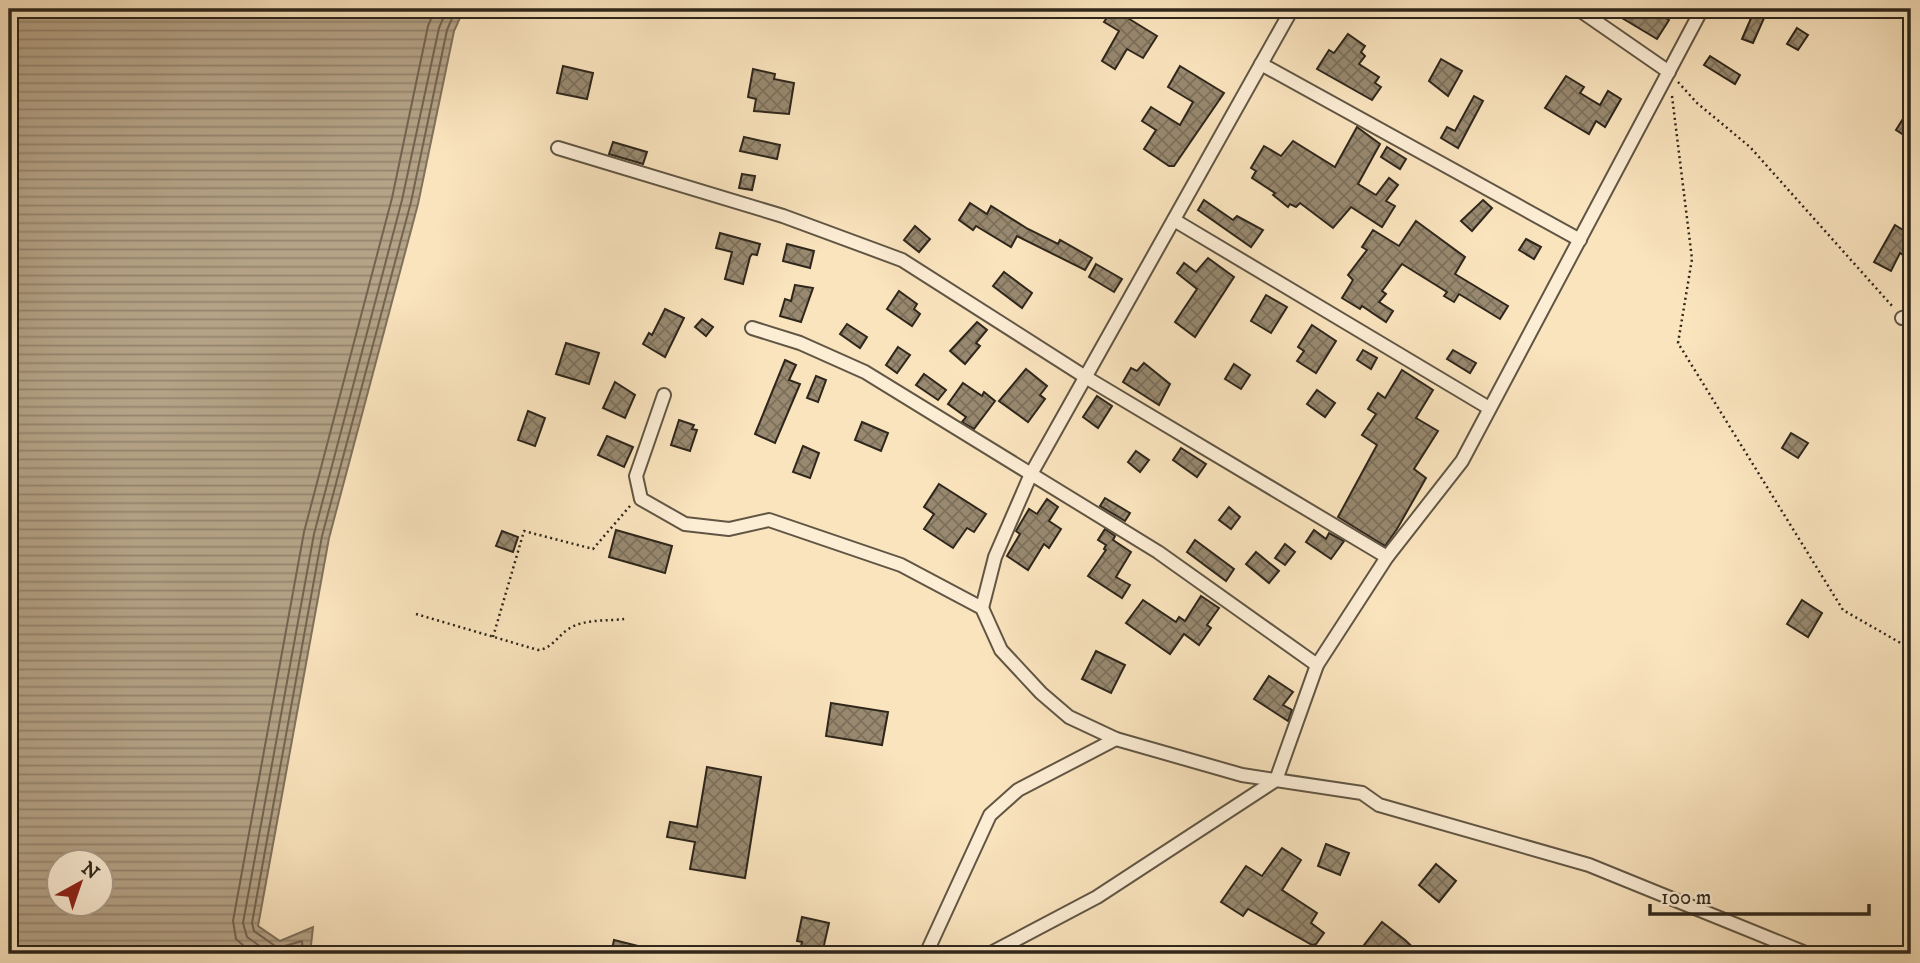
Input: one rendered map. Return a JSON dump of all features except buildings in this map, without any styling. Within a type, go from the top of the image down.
[{"type":"street","points":[[982,608],[995,557],[1031,474],[1292,9]]},
{"type":"street","points":[[1578,9],[1669,72]]},
{"type":"street","points":[[989,954],[1097,897],[1276,780],[1317,665],[1387,558],[1462,460],[1702,9]]},
{"type":"street","points":[[1261,64],[1580,240]]},
{"type":"street","points":[[558,148],[783,216],[902,260],[1087,378],[1387,558]]},
{"type":"street","points":[[1174,220],[1489,408]]},
{"type":"street","points":[[752,328],[800,343],[865,372],[1158,552],[1317,665]]},
{"type":"street","points":[[664,395],[636,476],[640,499],[685,524],[729,529],[769,520],[901,565],[982,608],[1001,650],[1041,693],[1069,717],[1116,739],[1185,761],[1276,780],[1362,793],[1379,805],[1589,865],[1808,954]]},
{"type":"street","points":[[926,954],[990,815],[1018,790],[1116,739]]},
{"type":"path","points":[[1669,72],[1697,103],[1750,147],[1907,316]]},
{"type":"path","points":[[1669,72],[1692,259],[1678,343],[1843,610],[1911,649]]},
{"type":"path","points":[[493,637],[524,531],[593,549],[640,499]]},
{"type":"path","points":[[416,614],[538,650],[546,650],[570,628],[585,623],[625,619]]},
{"type":"water","points":[[9,9],[464,9],[454,31],[418,204],[329,538],[258,926],[280,941],[313,927],[310,954],[9,954]]}]
